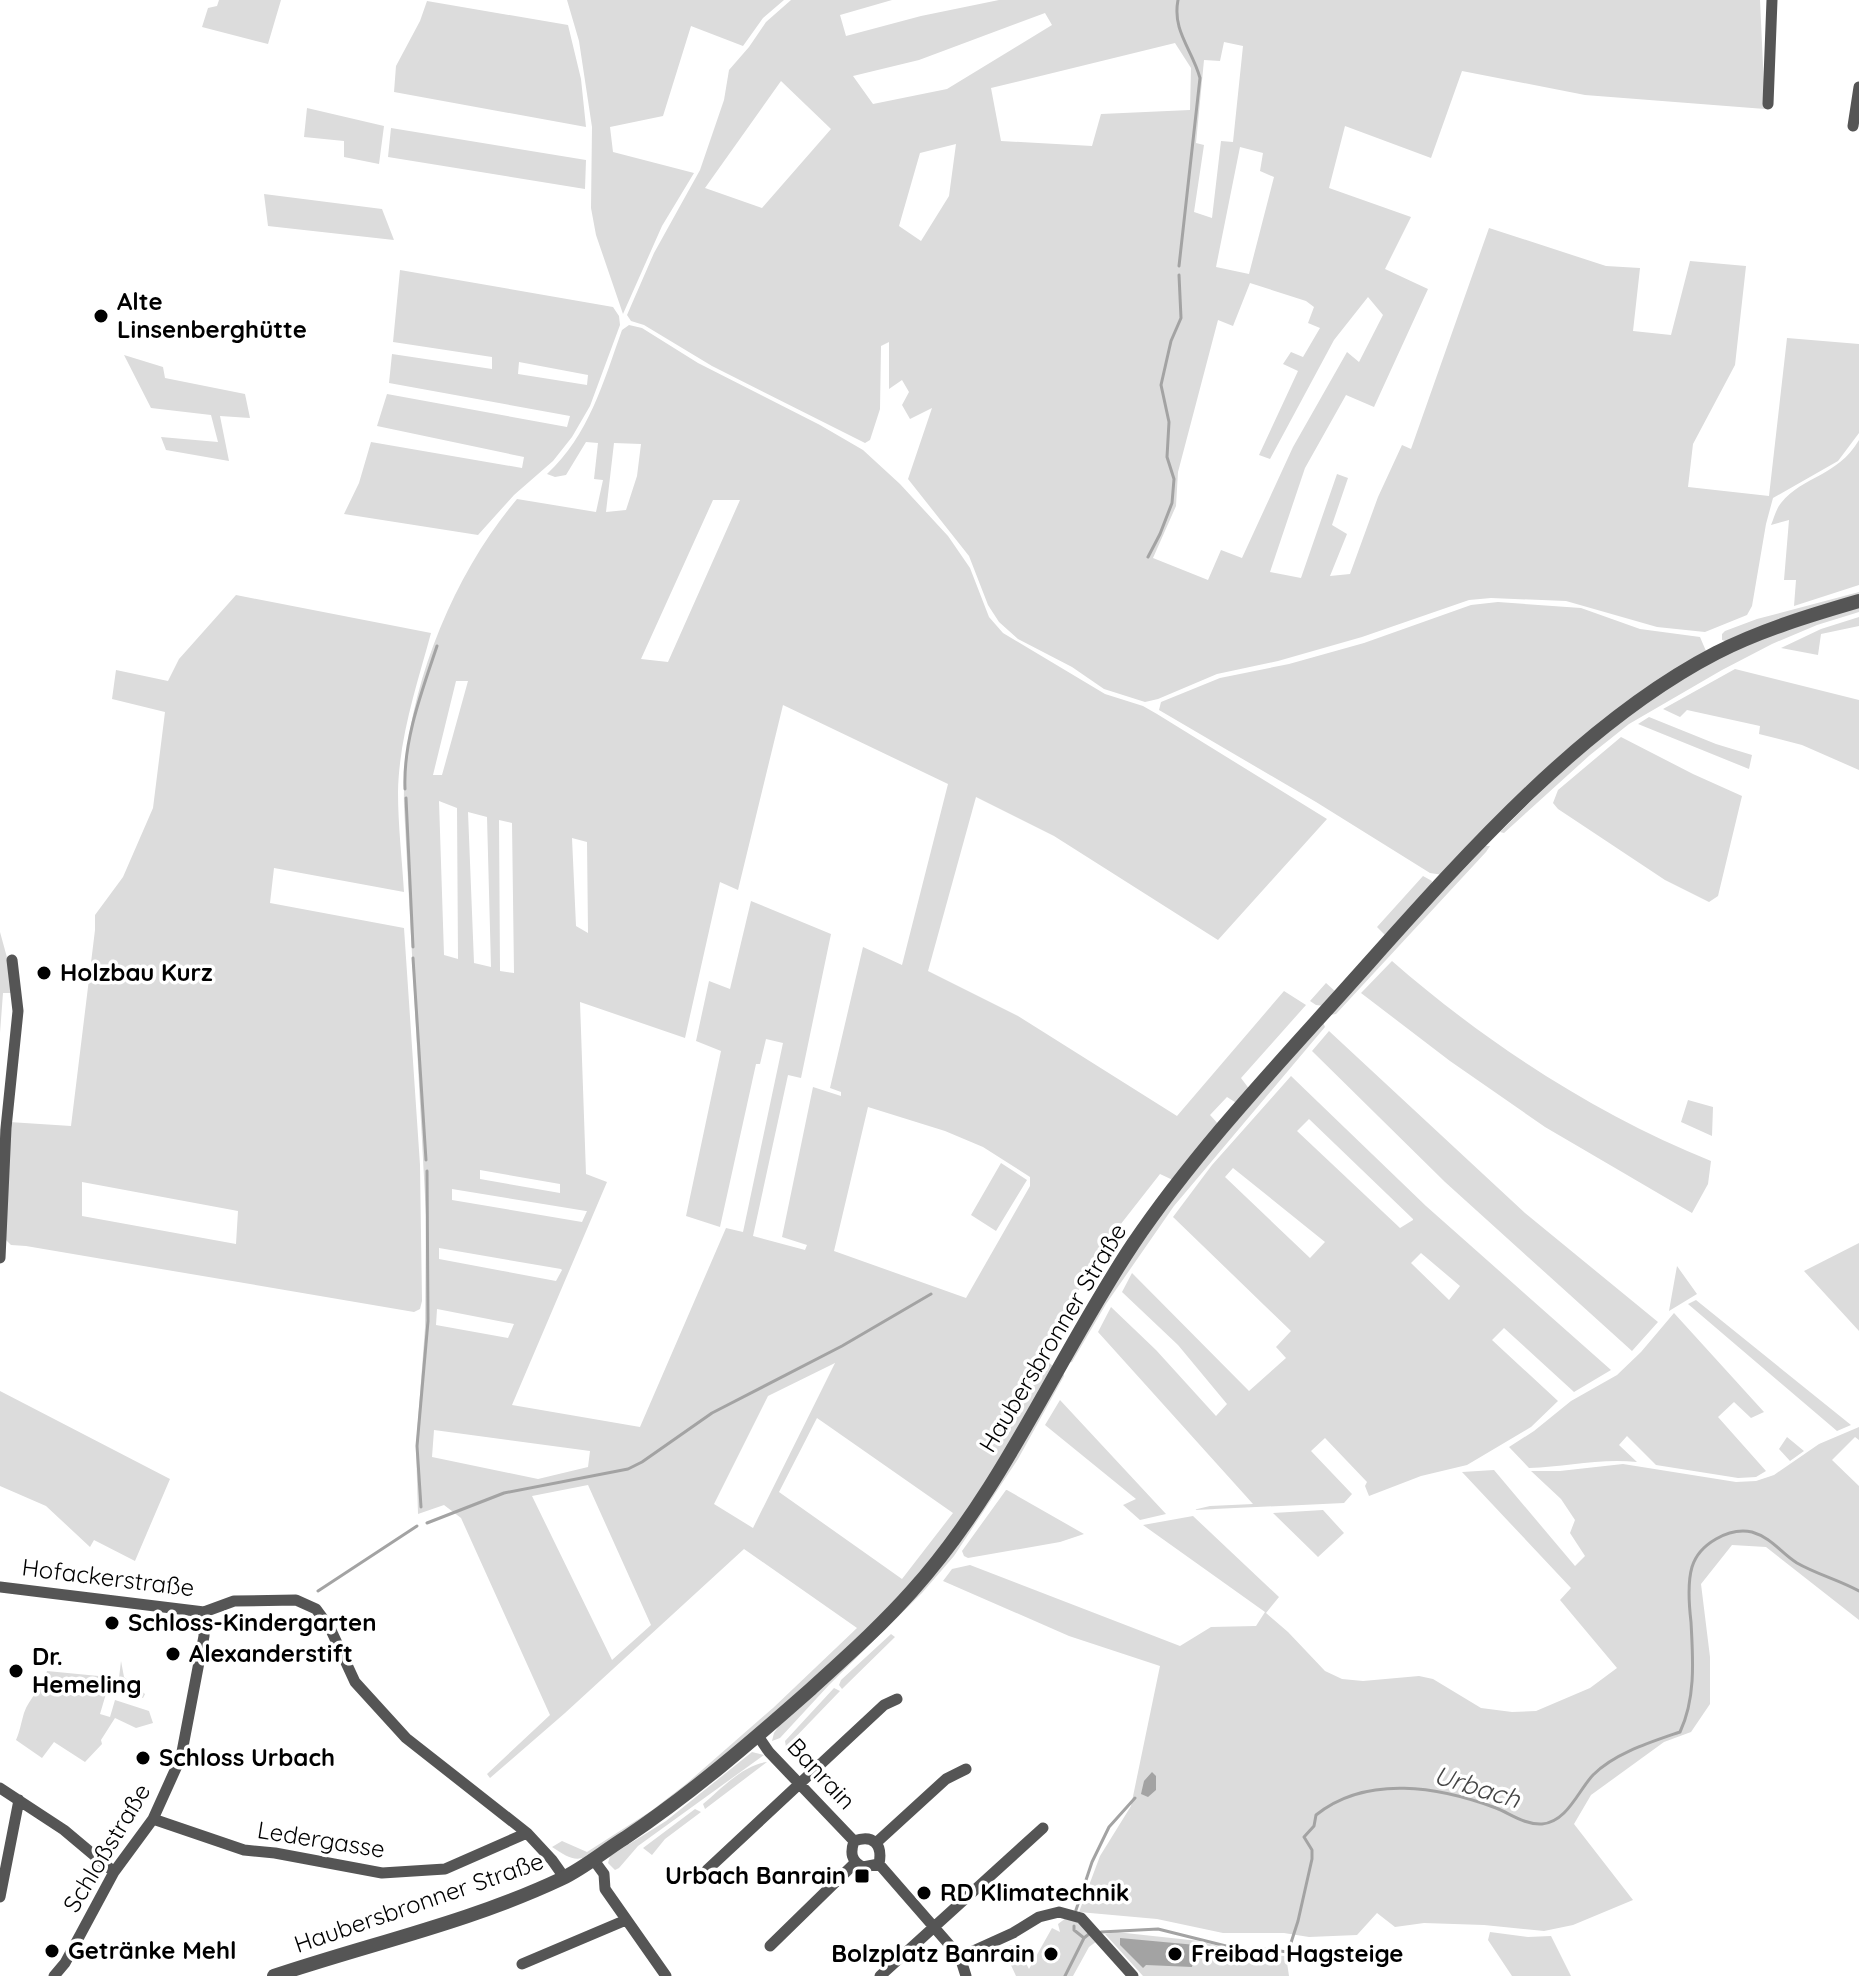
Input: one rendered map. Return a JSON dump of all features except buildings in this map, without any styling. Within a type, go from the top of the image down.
[{"type":"street","points":[[1768,104],[1772,0]]},
{"type":"street","points":[[1853,126],[1859,87]]},
{"type":"street","name":"Haubersbronner Straße","points":[[274,1976],[441,1924],[564,1877],[678,1802],[758,1736],[870,1635],[953,1542],[987,1491],[1136,1240],[1210,1143],[1441,883],[1546,779],[1629,708],[1719,651],[1802,618],[1859,601]]},
{"type":"street","points":[[1,1252],[6,1128],[18,1011],[12,960]]},
{"type":"street","name":"Hofackerstraße","points":[[0,1587],[204,1612],[234,1601],[296,1600],[316,1609],[330,1628],[355,1682],[406,1738],[527,1833],[564,1877]]},
{"type":"street","name":"Schloßstraße","points":[[54,1976],[65,1963],[114,1872],[153,1819],[181,1757],[204,1636],[204,1612]]},
{"type":"street","points":[[707,1870],[884,1705],[897,1699]]},
{"type":"street","name":"Banrain","points":[[758,1736],[798,1784],[854,1841]]},
{"type":"street","points":[[966,1769],[946,1779],[877,1842],[880,1847],[879,1864],[960,1957],[966,1976]]},
{"type":"street","points":[[0,1788],[64,1830],[114,1872]]},
{"type":"street","points":[[0,1897],[19,1800]]},
{"type":"street","name":"Ledergasse","points":[[153,1819],[244,1850],[382,1873],[445,1869],[527,1833]]},
{"type":"street","points":[[880,1976],[1043,1828]]},
{"type":"street","name":"Banrain","points":[[854,1841],[870,1838],[877,1842]]},
{"type":"street","name":"Banrain","points":[[854,1841],[852,1857],[855,1863]]},
{"type":"street","points":[[593,1859],[604,1874],[605,1889],[666,1976]]},
{"type":"street","points":[[770,1946],[855,1863],[863,1867],[879,1864]]},
{"type":"street","points":[[960,1957],[1059,1912],[1081,1918],[1133,1976]]},
{"type":"street","points":[[522,1964],[626,1920]]},
{"type":"street","points":[[65,1963],[67,1976]]},
{"type":"shaded area","points":[[219,0],[281,0],[268,44],[202,27],[208,8],[217,6]]},
{"type":"shaded area","points":[[567,0],[784,0],[763,18],[743,46],[691,26],[663,116],[610,127],[613,152],[694,173],[662,226],[623,314],[596,235],[591,208],[592,127],[579,41]]},
{"type":"shaded area","points":[[791,0],[892,0],[840,15],[846,36],[999,0],[1760,0],[1765,109],[1585,95],[1462,71],[1431,158],[1345,126],[1329,188],[1411,217],[1385,269],[1428,289],[1374,407],[1346,395],[1305,468],[1270,572],[1301,578],[1337,474],[1348,478],[1332,525],[1347,534],[1330,576],[1350,574],[1378,497],[1402,445],[1411,449],[1489,228],[1606,266],[1640,268],[1633,331],[1671,335],[1690,261],[1746,266],[1735,365],[1693,444],[1688,487],[1769,496],[1787,338],[1859,344],[1859,433],[1838,461],[1773,498],[1752,606],[1747,615],[1705,632],[1657,627],[1566,601],[1469,600],[1362,637],[1278,661],[1217,674],[1158,699],[1145,702],[1104,689],[1072,667],[1018,639],[999,622],[988,605],[969,556],[908,479],[932,408],[910,419],[902,405],[909,392],[902,380],[889,389],[889,342],[881,346],[880,409],[870,440],[865,443],[712,366],[644,325],[631,321],[627,315],[654,253],[700,170],[724,100],[729,70],[766,22]],"holes":[[[1045,13],[1052,25],[947,89],[873,104],[853,76],[919,60]],[[1224,42],[1243,46],[1233,142],[1221,141],[1212,218],[1194,212],[1204,145],[1196,143],[1204,60],[1220,61]],[[1175,43],[1191,68],[1190,110],[1101,114],[1092,146],[1001,141],[991,88]],[[781,81],[831,129],[762,208],[705,188]],[[956,144],[949,196],[921,241],[899,226],[920,153]],[[1240,147],[1263,153],[1260,171],[1274,177],[1249,274],[1216,267]],[[1250,283],[1306,301],[1314,307],[1308,323],[1320,328],[1303,357],[1291,352],[1283,364],[1298,371],[1259,455],[1270,459],[1334,340],[1368,297],[1383,315],[1359,362],[1347,352],[1293,447],[1242,558],[1221,550],[1208,580],[1153,558],[1176,506],[1178,472],[1218,320],[1233,326]]]},
{"type":"shaded area","points":[[427,1],[568,25],[581,79],[586,127],[394,92],[396,66]]},
{"type":"shaded area","points":[[307,108],[384,126],[379,164],[344,157],[344,141],[304,137]]},
{"type":"shaded area","points":[[391,128],[586,160],[585,189],[388,157]]},
{"type":"shaded area","points":[[264,194],[382,209],[394,240],[268,226]]},
{"type":"shaded area","points":[[400,270],[613,307],[620,325],[590,406],[572,437],[553,461],[514,495],[478,535],[344,514],[359,483],[371,442],[522,468],[524,457],[377,426],[387,394],[567,427],[570,416],[389,383],[392,354],[492,369],[492,357],[393,342]],"holes":[[[519,362],[588,375],[587,385],[518,374]]]},
{"type":"shaded area","points":[[629,325],[642,328],[698,363],[863,450],[900,484],[948,536],[970,568],[989,617],[1003,633],[1105,694],[1143,706],[1157,714],[1327,819],[1218,940],[1054,836],[976,797],[928,971],[1018,1016],[1177,1116],[1284,991],[1306,1005],[1241,1078],[1250,1090],[1238,1104],[1227,1097],[1210,1115],[1220,1126],[1175,1181],[1160,1174],[1113,1234],[1039,1355],[1053,1366],[984,1488],[945,1543],[870,1628],[729,1756],[594,1854],[577,1859],[552,1847],[562,1841],[587,1852],[651,1811],[773,1708],[857,1628],[744,1549],[490,1778],[487,1774],[550,1715],[461,1518],[444,1505],[418,1514],[416,1447],[425,1328],[426,1215],[404,806],[405,766],[411,725],[434,643],[451,603],[493,531],[517,499],[596,512],[603,480],[594,479],[598,443],[586,442],[566,475],[555,477],[547,474],[562,459],[584,425],[601,389],[622,330]],"holes":[[[614,443],[641,444],[637,476],[626,510],[606,512]],[[713,500],[740,500],[668,662],[641,659]],[[456,681],[468,681],[442,775],[433,775]],[[783,705],[948,784],[902,965],[863,947],[830,1088],[841,1092],[841,1096],[813,1087],[782,1237],[807,1245],[805,1250],[753,1236],[788,1075],[801,1078],[831,934],[751,901],[730,989],[709,981],[696,1041],[721,1051],[686,1216],[720,1227],[756,1064],[760,1064],[766,1039],[783,1043],[743,1232],[726,1228],[640,1427],[512,1405],[607,1182],[586,1174],[580,1002],[685,1038],[720,882],[738,890]],[[439,801],[457,808],[458,959],[444,955]],[[468,812],[487,817],[491,967],[474,963]],[[499,820],[512,823],[514,973],[500,971]],[[572,838],[587,842],[588,933],[576,926]],[[868,1107],[945,1131],[983,1147],[1030,1177],[1030,1186],[966,1298],[834,1251]],[[480,1170],[560,1184],[560,1193],[480,1179]],[[452,1189],[587,1211],[582,1222],[452,1200]],[[439,1248],[562,1270],[556,1281],[439,1259]],[[437,1309],[514,1324],[508,1338],[436,1325]],[[835,1363],[753,1528],[714,1504],[768,1396]],[[817,1418],[953,1513],[902,1579],[779,1492]],[[434,1430],[590,1451],[588,1467],[538,1479],[432,1457]],[[588,1485],[651,1625],[612,1660],[532,1496]]]},
{"type":"shaded area","points":[[124,355],[163,367],[165,378],[245,394],[250,418],[220,416],[229,461],[166,450],[161,437],[218,442],[211,415],[151,408]]},
{"type":"shaded area","points":[[1859,440],[1859,585],[1794,606],[1796,580],[1784,580],[1789,520],[1771,525],[1775,514],[1790,494],[1841,462]]},
{"type":"shaded area","points":[[1859,592],[1859,597],[1728,642],[1722,640],[1725,631],[1757,619]]},
{"type":"shaded area","points":[[236,595],[431,633],[410,711],[399,772],[404,892],[274,868],[270,903],[404,928],[420,1165],[422,1301],[420,1309],[414,1312],[11,1245],[0,1234],[0,1129],[9,1122],[71,1126],[95,915],[123,877],[153,808],[165,712],[112,699],[116,670],[168,681],[179,659]],"holes":[[[82,1182],[238,1211],[236,1244],[82,1216]]]},
{"type":"shaded area","points":[[1498,602],[1581,608],[1640,629],[1700,637],[1706,651],[1684,666],[1443,875],[1430,873],[1159,710],[1161,702],[1220,678],[1289,664],[1364,643],[1471,605]]},
{"type":"shaded area","points":[[1859,607],[1859,612],[1772,644],[1629,724],[1504,833],[1500,832],[1603,736],[1631,713],[1690,674],[1771,635]]},
{"type":"shaded area","points":[[1859,617],[1859,626],[1821,634],[1818,655],[1781,648],[1821,629]]},
{"type":"shaded area","points":[[1735,669],[1859,700],[1859,770],[1802,745],[1759,734],[1760,726],[1687,710],[1680,717],[1663,709]]},
{"type":"shaded area","points":[[1649,717],[1752,755],[1749,769],[1638,724]]},
{"type":"shaded area","points":[[1621,737],[1742,796],[1718,896],[1709,902],[1665,880],[1553,803],[1558,790]]},
{"type":"shaded area","points":[[1486,846],[1490,846],[1486,852],[1336,1014],[1330,1015],[1413,922]]},
{"type":"shaded area","points":[[1423,876],[1432,881],[1431,886],[1386,936],[1377,927]]},
{"type":"shaded area","points":[[0,932],[14,993],[3,993],[0,1033]]},
{"type":"shaded area","points":[[1392,961],[1465,1020],[1543,1074],[1625,1121],[1711,1161],[1708,1184],[1692,1213],[1545,1127],[1450,1061],[1361,993]]},
{"type":"shaded area","points":[[1326,983],[1336,992],[1324,1006],[1316,1005],[1310,1001]]},
{"type":"shaded area","points":[[1323,1022],[1325,1027],[1174,1206],[1106,1304],[1072,1362],[1068,1363],[1144,1238],[1231,1128]]},
{"type":"shaded area","points":[[1329,1031],[1525,1213],[1658,1322],[1632,1351],[1445,1182],[1312,1051]]},
{"type":"shaded area","points":[[1291,1076],[1426,1206],[1611,1370],[1574,1392],[1504,1328],[1492,1340],[1558,1401],[1531,1427],[1467,1465],[1421,1476],[1369,1496],[1365,1486],[1367,1482],[1325,1438],[1311,1451],[1352,1494],[1344,1503],[1193,1510],[1253,1504],[1098,1332],[1111,1307],[1156,1350],[1216,1416],[1227,1404],[1178,1345],[1122,1292],[1132,1273],[1249,1391],[1286,1358],[1276,1347],[1291,1331],[1173,1217],[1212,1165]],"holes":[[[1309,1119],[1413,1219],[1413,1220],[1400,1228],[1297,1131]],[[1233,1168],[1325,1242],[1310,1258],[1225,1177]],[[1421,1253],[1460,1286],[1449,1300],[1411,1263]]]},
{"type":"shaded area","points":[[1688,1100],[1713,1107],[1712,1136],[1681,1122]]},
{"type":"shaded area","points":[[1001,1163],[1027,1180],[996,1231],[971,1215]]},
{"type":"shaded area","points":[[1859,1243],[1859,1331],[1804,1271]]},
{"type":"shaded area","points":[[1677,1266],[1697,1294],[1669,1311]]},
{"type":"shaded area","points":[[1696,1300],[1851,1425],[1837,1431],[1688,1304]]},
{"type":"shaded area","points":[[1674,1313],[1764,1412],[1751,1418],[1734,1402],[1718,1417],[1766,1471],[1756,1477],[1738,1478],[1656,1465],[1627,1436],[1619,1445],[1637,1462],[1610,1461],[1529,1468],[1509,1447],[1571,1401],[1617,1375]]},
{"type":"shaded area","points":[[1063,1372],[1064,1376],[1018,1459],[954,1556],[922,1593],[780,1738],[772,1741],[781,1723],[916,1592]]},
{"type":"shaded area","points":[[0,1391],[170,1479],[135,1561],[94,1540],[90,1547],[46,1506],[0,1486]]},
{"type":"shaded area","points":[[1060,1400],[1166,1514],[1140,1520],[1123,1505],[1136,1499],[1045,1425]]},
{"type":"shaded area","points":[[1859,1427],[1859,1440],[1855,1437],[1832,1460],[1859,1486],[1859,1620],[1766,1547],[1732,1545],[1701,1584],[1710,1657],[1710,1704],[1691,1732],[1664,1742],[1591,1795],[1574,1824],[1633,1900],[1573,1925],[1544,1931],[1424,1923],[1395,1927],[1377,1913],[1357,1935],[1309,1937],[1284,1933],[1223,1933],[1157,1919],[1079,1912],[1100,1856],[1131,1806],[1160,1666],[1069,1636],[943,1581],[952,1569],[970,1565],[1180,1646],[1211,1627],[1256,1626],[1265,1612],[1143,1525],[1193,1516],[1279,1597],[1266,1613],[1325,1671],[1342,1679],[1363,1681],[1419,1676],[1433,1679],[1481,1708],[1536,1711],[1590,1688],[1617,1668],[1560,1600],[1571,1588],[1462,1472],[1494,1470],[1575,1566],[1585,1556],[1570,1533],[1575,1520],[1561,1499],[1531,1471],[1623,1464],[1736,1482],[1756,1481],[1774,1475],[1819,1444]]},
{"type":"shaded area","points":[[1787,1437],[1804,1451],[1790,1461],[1779,1449]]},
{"type":"shaded area","points":[[1006,1490],[1084,1534],[1060,1542],[968,1558],[964,1556],[962,1551]]},
{"type":"shaded area","points":[[1323,1510],[1344,1533],[1318,1557],[1273,1513]]},
{"type":"shaded area","points":[[891,1634],[895,1637],[842,1689],[839,1685],[841,1680]]},
{"type":"shaded area","points":[[121,1661],[124,1677],[145,1694],[143,1698],[108,1687],[100,1714],[110,1717],[115,1700],[149,1711],[153,1723],[136,1728],[115,1718],[101,1740],[102,1744],[85,1762],[54,1742],[42,1758],[16,1740],[26,1708],[47,1671],[119,1678]]},
{"type":"shaded area","points":[[834,1688],[840,1691],[786,1747],[785,1741]]},
{"type":"shaded area","points":[[752,1752],[764,1755],[638,1846],[619,1868],[615,1870],[608,1863],[610,1856],[666,1821]]},
{"type":"shaded area","points":[[767,1762],[705,1809],[703,1804],[733,1778],[750,1767]]},
{"type":"shaded area","points":[[1152,1772],[1156,1776],[1156,1790],[1148,1797],[1141,1794],[1144,1781]]},
{"type":"shaded area","points":[[695,1809],[701,1812],[665,1839],[652,1855],[643,1848]]},
{"type":"shaded area","points":[[1066,1918],[1077,1921],[1097,1941],[1089,1947],[1073,1976],[1016,1976],[1003,1948],[1011,1945],[1018,1948],[1029,1969],[1052,1928],[1060,1932],[1058,1924]]},
{"type":"shaded area","name":"Freibad Hagsteige","points":[[1116,1932],[1199,1941],[1222,1947],[1222,1954],[1286,1956],[1289,1976],[1143,1976],[1105,1934]]},
{"type":"shaded area","points":[[1490,1932],[1528,1937],[1551,1936],[1571,1976],[1512,1976],[1488,1940]]},
{"type":"shaded area","points":[[1120,1938],[1196,1945],[1192,1967],[1146,1965],[1143,1968],[1120,1945]]},
{"type":"waterway","points":[[1178,0],[1180,31],[1200,78],[1179,266]]},
{"type":"waterway","points":[[1148,557],[1172,503],[1174,479],[1167,457],[1169,422],[1161,385],[1171,341],[1181,318],[1179,275]]},
{"type":"waterway","points":[[405,789],[410,734],[437,646]]},
{"type":"waterway","points":[[406,798],[413,947]]},
{"type":"waterway","points":[[413,958],[426,1160]]},
{"type":"waterway","points":[[421,1507],[417,1446],[428,1321],[427,1171]]},
{"type":"waterway","points":[[427,1523],[504,1493],[628,1469],[712,1413],[842,1346],[931,1294]]},
{"type":"waterway","points":[[318,1591],[417,1526]]},
{"type":"waterway","name":"Urbach","points":[[1101,1932],[1158,1929],[1242,1950],[1288,1952],[1312,1859],[1312,1850],[1304,1837],[1314,1826],[1316,1815],[1336,1802],[1358,1794],[1381,1789],[1428,1790],[1496,1808],[1530,1823],[1542,1824],[1558,1818],[1602,1767],[1634,1749],[1680,1732],[1689,1706],[1692,1678],[1690,1574],[1701,1551],[1716,1539],[1734,1532],[1752,1532],[1771,1542],[1797,1563],[1859,1591]]},
{"type":"waterway","points":[[1076,1910],[1092,1862],[1109,1827],[1135,1798]]},
{"type":"waterway","points":[[1074,1926],[1074,1930],[1084,1938]]},
{"type":"waterway","name":"Urbach","points":[[1065,1976],[1089,1934]]},
{"type":"place","name":"Alte Linsenberghütte","points":[[101,316]]},
{"type":"place","name":"Holzbau Kurz","points":[[44,973]]},
{"type":"place","name":"Schloss-Kindergarten","points":[[112,1623]]},
{"type":"place","name":"Alexanderstift","points":[[173,1654]]},
{"type":"place","name":"Dr. Hemeling","points":[[16,1671]]},
{"type":"place","name":"Schloss Urbach","points":[[143,1758]]},
{"type":"place","name":"Urbach Banrain","points":[[862,1876]]},
{"type":"place","name":"RD Klimatechnik","points":[[924,1893]]},
{"type":"place","name":"Getränke Mehl","points":[[52,1951]]},
{"type":"place","name":"Bolzplatz Banrain","points":[[1051,1954]]},
{"type":"place","name":"Freibad Hagsteige","points":[[1175,1954]]}]
